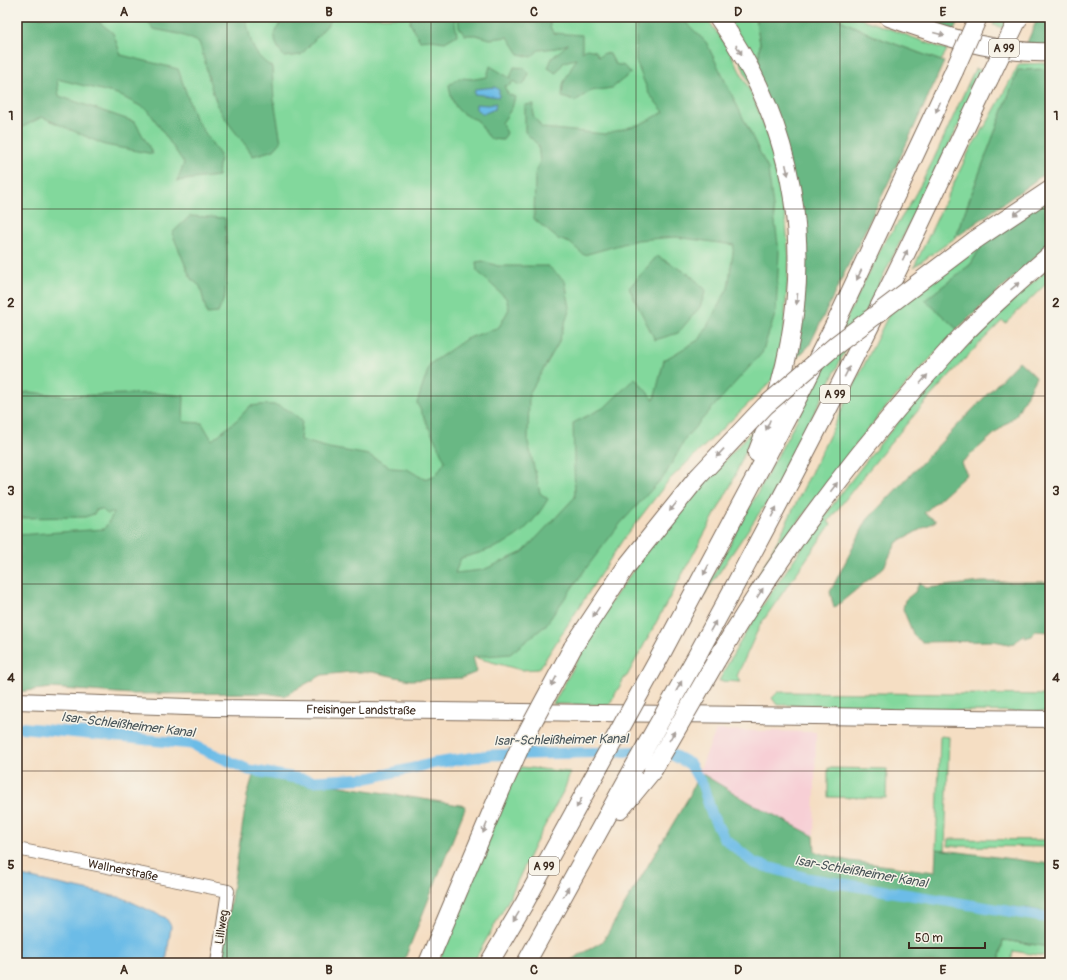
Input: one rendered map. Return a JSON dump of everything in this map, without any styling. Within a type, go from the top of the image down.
[{"type":"highway","points":[[718,17],[747,62],[771,114],[791,187],[798,237],[795,317],[791,342],[780,388],[773,414],[754,461],[726,514],[724,536]]},
{"type":"highway","points":[[888,17],[935,33],[981,45],[1009,50],[1050,52]]},
{"type":"highway","name":"A 99","points":[[489,963],[524,904],[658,660],[839,316],[978,17]]},
{"type":"highway","name":"A 99","points":[[526,963],[740,577],[903,260],[1018,18]]},
{"type":"highway","points":[[428,963],[500,792],[528,731],[573,647],[626,567],[698,477],[765,406],[830,349],[874,314],[976,240],[1050,190]]},
{"type":"highway","points":[[594,842],[653,770],[716,661],[797,538],[855,459],[959,339],[1007,292],[1050,255]]},
{"type":"main road","name":"Freisinger Landstraße","points":[[17,700],[177,707],[1050,719]]},
{"type":"street","name":"Wallnerstraße","points":[[17,849],[228,891]]},
{"type":"street","name":"Lillweg","points":[[216,963],[228,891]]},
{"type":"shaded area","points":[[716,730],[816,732],[814,836],[749,802],[699,772]]},
{"type":"green space","points":[[17,17],[706,17],[728,48],[753,97],[768,136],[780,181],[789,258],[784,331],[773,380],[669,480],[622,541],[539,669],[521,670],[437,647],[17,634]]},
{"type":"green space","points":[[17,17],[93,17],[113,33],[121,55],[178,69],[195,118],[220,155],[218,176],[177,181],[184,163],[148,110],[117,94],[57,79],[59,96],[135,122],[153,154],[105,145],[42,117],[17,130]]},
{"type":"green space","points":[[151,17],[245,17],[255,51],[272,67],[274,100],[281,142],[274,150],[253,156],[219,109],[199,42],[179,34],[153,29],[147,19]]},
{"type":"green space","points":[[283,17],[333,17],[301,55],[284,57],[275,41],[275,33]]},
{"type":"green space","points":[[411,17],[454,17],[457,35],[445,42],[431,40],[420,41],[410,23]]},
{"type":"green space","points":[[458,17],[550,17],[550,26],[553,33],[582,35],[582,52],[587,49],[595,51],[599,57],[604,53],[610,54],[615,64],[624,66],[631,73],[612,88],[591,91],[575,101],[562,97],[563,84],[576,59],[564,62],[556,73],[548,68],[552,58],[568,44],[556,48],[539,50],[531,57],[519,54],[508,37],[490,39],[476,35],[465,35],[459,27]]},
{"type":"green space","points":[[636,17],[680,17],[706,42],[768,169],[779,252],[776,312],[762,353],[687,436],[665,475],[620,524],[545,626],[510,654],[473,657],[477,672],[462,678],[410,680],[373,672],[350,672],[322,675],[284,696],[266,693],[131,694],[51,688],[17,692],[17,535],[104,529],[114,513],[107,514],[102,509],[96,510],[94,514],[85,517],[17,518],[17,394],[29,392],[66,396],[156,393],[184,396],[183,422],[202,423],[212,440],[238,419],[250,406],[279,406],[290,411],[302,421],[300,440],[329,448],[369,455],[392,468],[407,469],[424,479],[436,475],[445,461],[417,403],[430,364],[466,339],[499,327],[509,309],[506,298],[477,271],[476,262],[483,261],[498,266],[548,266],[565,281],[570,308],[558,344],[529,394],[528,442],[540,493],[548,499],[531,523],[521,532],[501,545],[461,558],[455,573],[483,570],[523,552],[575,497],[573,423],[605,407],[635,378],[654,400],[664,360],[700,339],[728,288],[734,245],[676,237],[637,240],[584,255],[570,243],[558,239],[534,219],[535,174],[540,161],[538,145],[525,132],[525,105],[534,104],[533,115],[542,128],[605,134],[641,124],[664,112],[649,94],[636,61]]},
{"type":"green space","points":[[722,17],[755,17],[760,43],[758,68],[797,200]]},
{"type":"green space","points":[[755,17],[834,17],[876,37],[944,62],[893,173],[809,346],[790,365],[802,263],[758,68],[760,43]]},
{"type":"green space","points":[[834,17],[857,17],[947,50],[941,61],[876,37]]},
{"type":"green space","points":[[906,17],[961,17],[953,32]]},
{"type":"green space","points":[[997,17],[1008,17],[1003,28],[993,25]]},
{"type":"green space","points":[[1038,17],[1050,17],[1050,47],[1026,45]]},
{"type":"green space","points":[[1050,63],[1050,69],[1018,71],[955,238],[914,267],[970,149],[989,120],[1019,64]]},
{"type":"green space","points":[[490,66],[510,78],[514,67],[525,68],[529,74],[524,84],[519,85],[513,81],[510,85],[504,86],[508,94],[515,97],[512,108],[502,123],[507,133],[503,140],[491,139],[478,121],[459,111],[452,99],[449,85],[459,78],[475,79],[487,77]]},
{"type":"green space","points":[[975,69],[986,71],[769,503],[764,506],[698,604],[801,412],[883,244],[910,203],[934,159]]},
{"type":"green space","points":[[1050,69],[1050,170],[955,238],[1018,70]]},
{"type":"green space","points":[[1050,196],[1050,244],[957,329],[925,300],[971,264],[983,243]]},
{"type":"green space","points":[[190,216],[225,218],[227,261],[225,296],[218,313],[207,314],[200,286],[191,279],[172,233]]},
{"type":"green space","points":[[983,243],[971,264],[926,300],[957,329],[880,414],[834,473],[755,582],[782,532],[889,314]]},
{"type":"green space","points":[[657,256],[689,274],[706,290],[700,307],[678,333],[655,340],[629,288]]},
{"type":"green space","points":[[1050,267],[1050,280],[1006,323],[1002,321],[955,369],[890,444],[828,522],[831,524],[760,625],[737,676],[741,682],[719,681],[748,628],[792,562],[859,470],[918,398],[1015,298]]},
{"type":"green space","points":[[1019,361],[1036,377],[1016,415],[961,463],[967,474],[924,513],[936,521],[897,542],[884,567],[834,608],[830,592],[867,520]]},
{"type":"green space","points":[[755,428],[731,485],[627,676],[609,705],[553,704],[585,647],[581,645],[665,525]]},
{"type":"green space","points":[[920,582],[926,588],[982,582],[1050,582],[1050,632],[1035,631],[1032,636],[1025,638],[1024,634],[1015,643],[1009,644],[994,641],[922,642],[914,636],[903,609],[905,600],[915,592]]},
{"type":"green space","points":[[778,692],[1050,695],[1050,712],[893,710],[846,705],[777,705],[772,698]]},
{"type":"green space","points":[[940,736],[949,737],[945,850],[936,849]]},
{"type":"green space","points":[[521,767],[570,772],[565,788],[535,844],[507,903],[473,963],[440,963],[445,937],[505,794]]},
{"type":"green space","points":[[828,768],[887,769],[886,798],[828,797]]},
{"type":"green space","points":[[254,772],[466,806],[403,963],[221,963],[247,796]]},
{"type":"green space","points":[[699,772],[749,802],[814,836],[815,852],[850,861],[935,872],[936,849],[1050,864],[1050,913],[1008,906],[1006,915],[1050,922],[1050,947],[1003,940],[999,963],[566,963],[603,941],[690,795]]},
{"type":"green space","points":[[949,839],[1050,840],[1050,847],[948,846]]},
{"type":"green space","points":[[1003,940],[1050,947],[1050,957],[1013,951],[1011,963],[999,963]]},
{"type":"water","points":[[495,87],[499,90],[499,97],[474,94],[475,89]]},
{"type":"water","points":[[496,103],[495,109],[483,114],[476,109],[476,104],[489,105]]},
{"type":"water","points":[[17,875],[123,898],[166,918],[171,926],[166,963],[17,963]]},
{"type":"water","points":[[1025,908],[1050,913],[1050,922],[1023,918]]},
{"type":"waterway","name":"Isar-Schleißheimer Kanal","points":[[17,727],[191,744],[249,770],[314,781],[369,778],[435,763],[491,755],[665,751],[690,764],[703,786],[712,815],[724,838],[754,863],[807,878],[1050,918]]}]
